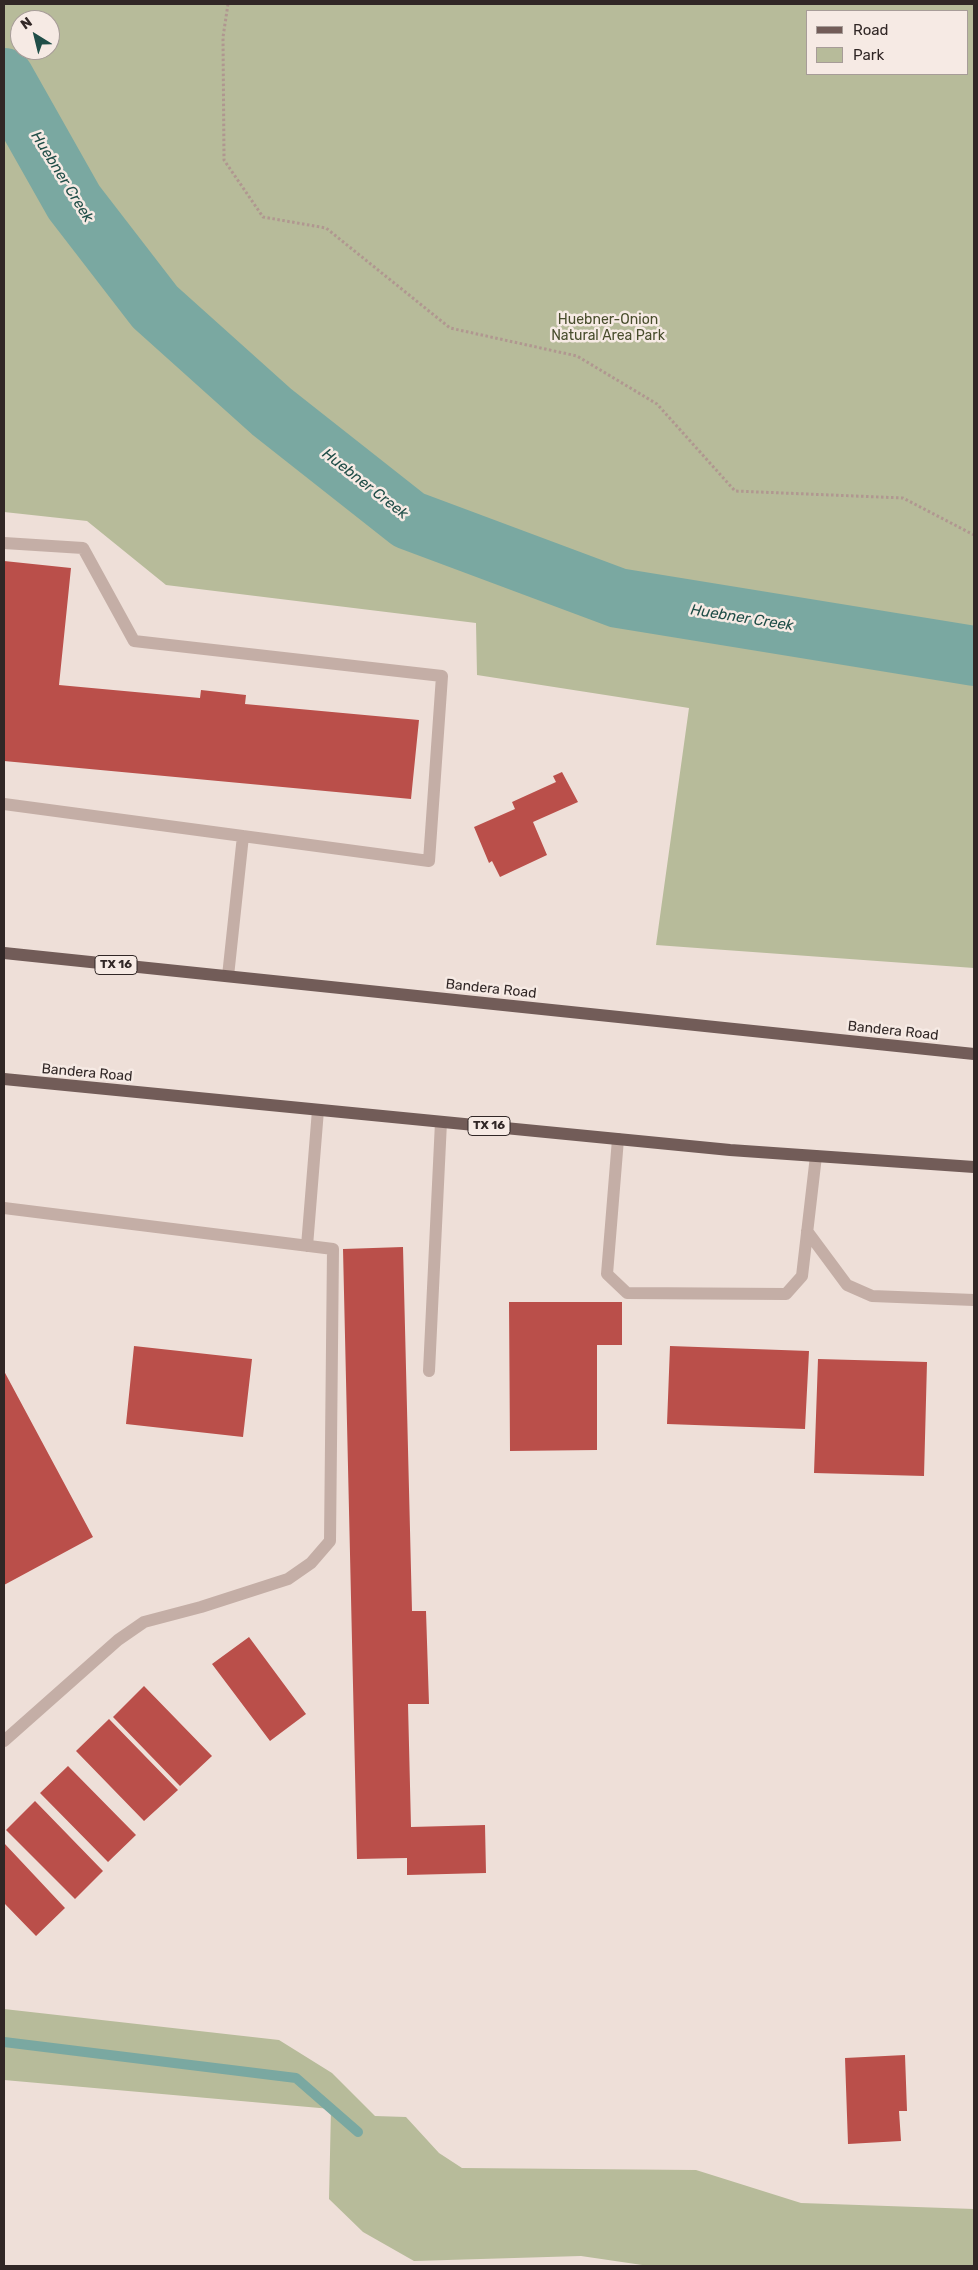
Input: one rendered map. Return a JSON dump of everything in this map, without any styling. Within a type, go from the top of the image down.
[{"type":"main road","name":"Bandera Road","points":[[4,953],[974,1054]]},
{"type":"main road","name":"Bandera Road","points":[[4,1079],[618,1139],[974,1167]]},
{"type":"lane","points":[[4,543],[83,548],[134,641],[442,676],[429,861],[4,804]]},
{"type":"lane","points":[[228,976],[243,836]]},
{"type":"lane","points":[[307,1246],[318,1110]]},
{"type":"lane","points":[[428,1371],[441,1122]]},
{"type":"lane","points":[[618,1139],[607,1274],[628,1293],[786,1294],[802,1276],[816,1156]]},
{"type":"lane","points":[[4,1208],[333,1249],[330,1541],[311,1563],[288,1579],[201,1608],[144,1622],[118,1640],[4,1740]]},
{"type":"lane","points":[[807,1231],[847,1286],[872,1296],[974,1300]]},
{"type":"path","points":[[228,4],[224,37],[224,160],[262,217],[326,228],[450,328],[578,356],[657,404],[735,491],[903,498],[974,535]]},
{"type":"green space","name":"Huebner-Onion Natural Area Park","points":[[4,4],[974,4],[974,968],[656,945],[689,708],[477,675],[476,623],[166,585],[87,521],[4,512]]},
{"type":"green space","points":[[4,2009],[279,2040],[332,2073],[375,2116],[406,2117],[439,2153],[462,2168],[696,2170],[801,2203],[974,2209],[974,2266],[649,2266],[581,2256],[414,2261],[363,2232],[329,2199],[331,2109],[4,2080]]},
{"type":"building","points":[[4,561],[71,568],[59,685],[200,698],[201,690],[246,695],[245,704],[419,720],[411,799],[4,761]]},
{"type":"building","points":[[562,772],[578,802],[533,822],[547,855],[500,877],[492,861],[489,863],[474,827],[515,809],[512,802],[556,782],[553,776]]},
{"type":"building","points":[[403,1247],[412,1611],[426,1611],[429,1704],[408,1704],[411,1827],[485,1825],[486,1873],[407,1875],[407,1858],[357,1859],[343,1249]]},
{"type":"building","points":[[509,1302],[622,1302],[622,1345],[597,1345],[597,1450],[510,1451]]},
{"type":"building","points":[[134,1346],[252,1359],[243,1437],[126,1424]]},
{"type":"building","points":[[670,1346],[809,1351],[805,1429],[667,1424]]},
{"type":"building","points":[[818,1359],[927,1362],[924,1476],[814,1473]]},
{"type":"building","points":[[4,1371],[93,1537],[4,1585]]},
{"type":"building","points":[[249,1637],[306,1714],[270,1741],[212,1664]]},
{"type":"building","points":[[144,1686],[212,1756],[180,1786],[113,1717]]},
{"type":"building","points":[[109,1719],[178,1790],[144,1821],[76,1751]]},
{"type":"building","points":[[68,1766],[136,1835],[108,1862],[40,1793]]},
{"type":"building","points":[[35,1801],[103,1871],[75,1899],[6,1830]]},
{"type":"building","points":[[4,1843],[65,1908],[36,1936],[4,1903]]},
{"type":"building","points":[[905,2055],[907,2111],[899,2111],[901,2141],[848,2144],[845,2058]]},
{"type":"waterway","name":"Huebner Creek","points":[[4,78],[74,202],[155,307],[272,412],[409,520],[618,598],[974,656]]},
{"type":"waterway","points":[[4,2042],[296,2078],[358,2132]]}]
